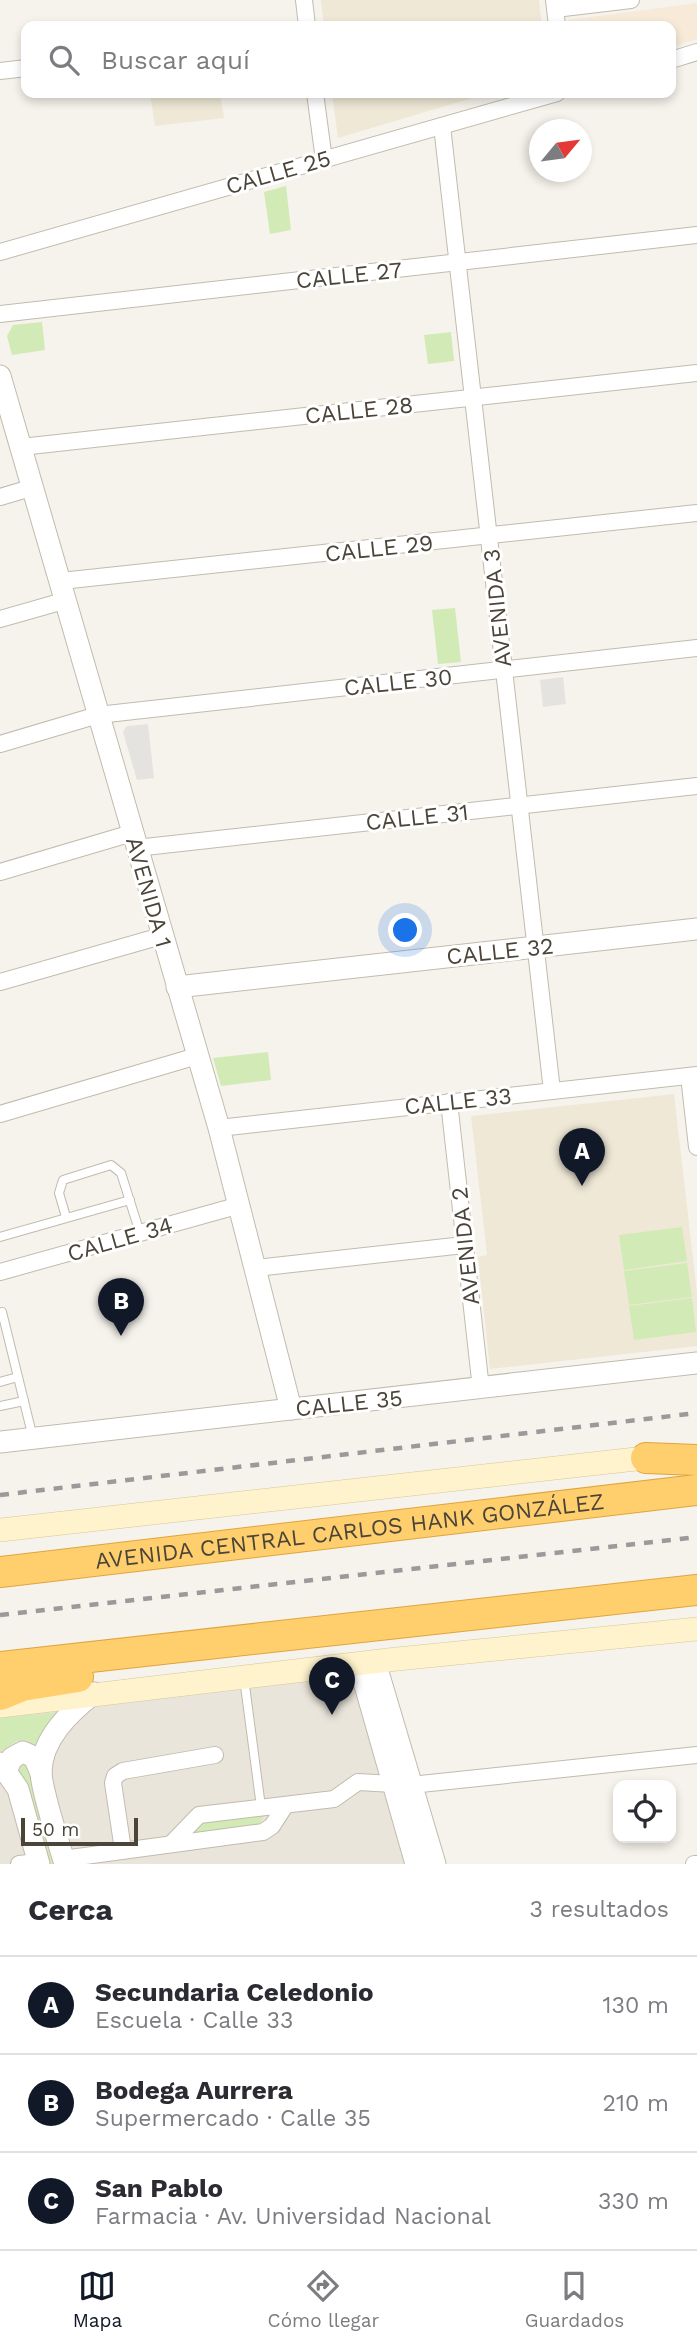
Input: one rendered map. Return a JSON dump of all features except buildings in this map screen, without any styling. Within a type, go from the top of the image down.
[{"type":"highway","points":[[646,1458],[697,1460]]},
{"type":"highway","name":"AVENIDA CENTRAL CARLOS HANK GONZÁLEZ","points":[[0,1572],[697,1490]]},
{"type":"highway","points":[[0,1667],[697,1590]]},
{"type":"highway","points":[[0,1695],[23,1686],[138,1666],[180,1647]]},
{"type":"main road","name":"AVENIDA CENTRAL CARLOS HANK GONZÁLEZ","points":[[0,1530],[697,1452]]},
{"type":"main road","points":[[0,1706],[94,1693],[697,1629]]},
{"type":"street","points":[[304,0],[306,21]]},
{"type":"street","points":[[554,5],[631,0]]},
{"type":"street","points":[[676,58],[697,52]]},
{"type":"street","points":[[0,71],[21,69]]},
{"type":"street","points":[[316,98],[324,160]]},
{"type":"street","name":"CALLE 25","points":[[0,252],[539,98]]},
{"type":"street","name":"AVENIDA 3","points":[[442,125],[552,1091]]},
{"type":"street","name":"CALLE 27","points":[[0,314],[697,235]]},
{"type":"street","name":"CALLE 28","points":[[22,447],[697,373]]},
{"type":"street","name":"AVENIDA 1","points":[[0,376],[219,1128],[291,1409]]},
{"type":"street","points":[[0,497],[34,487]]},
{"type":"street","name":"CALLE 29","points":[[0,619],[64,591],[489,536],[697,513]]},
{"type":"street","name":"CALLE 30","points":[[0,744],[98,715],[697,648]]},
{"type":"street","name":"CALLE 31","points":[[0,872],[134,840],[519,806],[697,786]]},
{"type":"street","name":"CALLE 32","points":[[177,987],[697,929]]},
{"type":"street","points":[[0,982],[162,936]]},
{"type":"street","points":[[0,1114],[197,1056]]},
{"type":"street","points":[[693,1075],[697,1147]]},
{"type":"street","name":"CALLE 33","points":[[219,1128],[693,1075]]},
{"type":"street","name":"AVENIDA 2","points":[[449,1102],[481,1389]]},
{"type":"street","name":"CALLE 34","points":[[0,1272],[240,1205]]},
{"type":"street","points":[[256,1268],[464,1245]]},
{"type":"street","name":"CALLE 35","points":[[0,1442],[697,1363]]},
{"type":"street","points":[[367,1663],[402,1784],[416,1864]]},
{"type":"street","points":[[41,1773],[50,1740],[70,1712],[94,1693]]},
{"type":"street","points":[[32,1863],[18,1789],[3,1767],[23,1752],[34,1757],[41,1773],[64,1861],[267,1830],[285,1806]]},
{"type":"street","points":[[123,1850],[113,1783],[116,1776],[123,1771],[215,1755]]},
{"type":"street","points":[[171,1844],[199,1815],[334,1799],[358,1782],[402,1784],[697,1755]]},
{"type":"street","points":[[402,1784],[435,1864]]},
{"type":"lane","points":[[66,1217],[59,1193],[60,1184],[67,1178],[107,1166],[119,1169],[140,1233]]},
{"type":"lane","points":[[0,1237],[130,1200]]},
{"type":"lane","points":[[1,1310],[34,1438]]},
{"type":"lane","points":[[0,1347],[10,1344]]},
{"type":"lane","points":[[0,1382],[18,1377]]},
{"type":"lane","points":[[0,1406],[24,1401]]},
{"type":"lane","points":[[244,1678],[261,1807]]},
{"type":"shaded area","points":[[321,0],[539,0],[541,21],[323,21]]},
{"type":"shaded area","points":[[697,3],[697,39],[676,45],[676,21],[568,20]]},
{"type":"shaded area","points":[[151,98],[221,98],[224,118],[155,126]]},
{"type":"shaded area","points":[[333,98],[472,98],[338,138]]},
{"type":"shaded area","points":[[563,677],[566,704],[543,707],[540,680]]},
{"type":"shaded area","points":[[148,724],[154,778],[137,780],[123,732],[127,726]]},
{"type":"shaded area","points":[[674,1094],[697,1293],[697,1346],[490,1369],[478,1257],[487,1255],[471,1116]]},
{"type":"shaded area","points":[[359,1664],[415,1864],[0,1864],[0,1703]]},
{"type":"green space","points":[[286,186],[291,230],[270,234],[264,192]]},
{"type":"green space","points":[[42,322],[45,350],[12,355],[7,336],[13,325]]},
{"type":"green space","points":[[451,332],[454,361],[428,364],[424,335]]},
{"type":"green space","points":[[455,608],[461,662],[438,664],[432,610]]},
{"type":"green space","points":[[268,1052],[271,1080],[221,1086],[213,1058]]},
{"type":"green space","points":[[682,1227],[687,1261],[624,1270],[619,1235]]},
{"type":"green space","points":[[687,1263],[692,1297],[629,1305],[624,1271]]},
{"type":"green space","points":[[692,1298],[696,1332],[634,1340],[629,1306]]},
{"type":"green space","points":[[60,1712],[43,1733],[43,1755],[28,1740],[16,1741],[2,1752],[0,1749],[0,1718]]},
{"type":"green space","points":[[28,1759],[61,1864],[46,1864],[12,1768]]},
{"type":"green space","points":[[259,1813],[264,1816],[258,1826],[194,1836],[190,1833],[194,1822]]},
{"type":"railway","points":[[0,1495],[697,1413]]},
{"type":"railway","points":[[0,1615],[697,1537]]},
{"type":"place","name":"Secundaria Celedonio","points":[[582,1186]]},
{"type":"place","name":"Bodega Aurrera","points":[[121,1336]]},
{"type":"place","name":"San Pablo","points":[[332,1715]]}]
